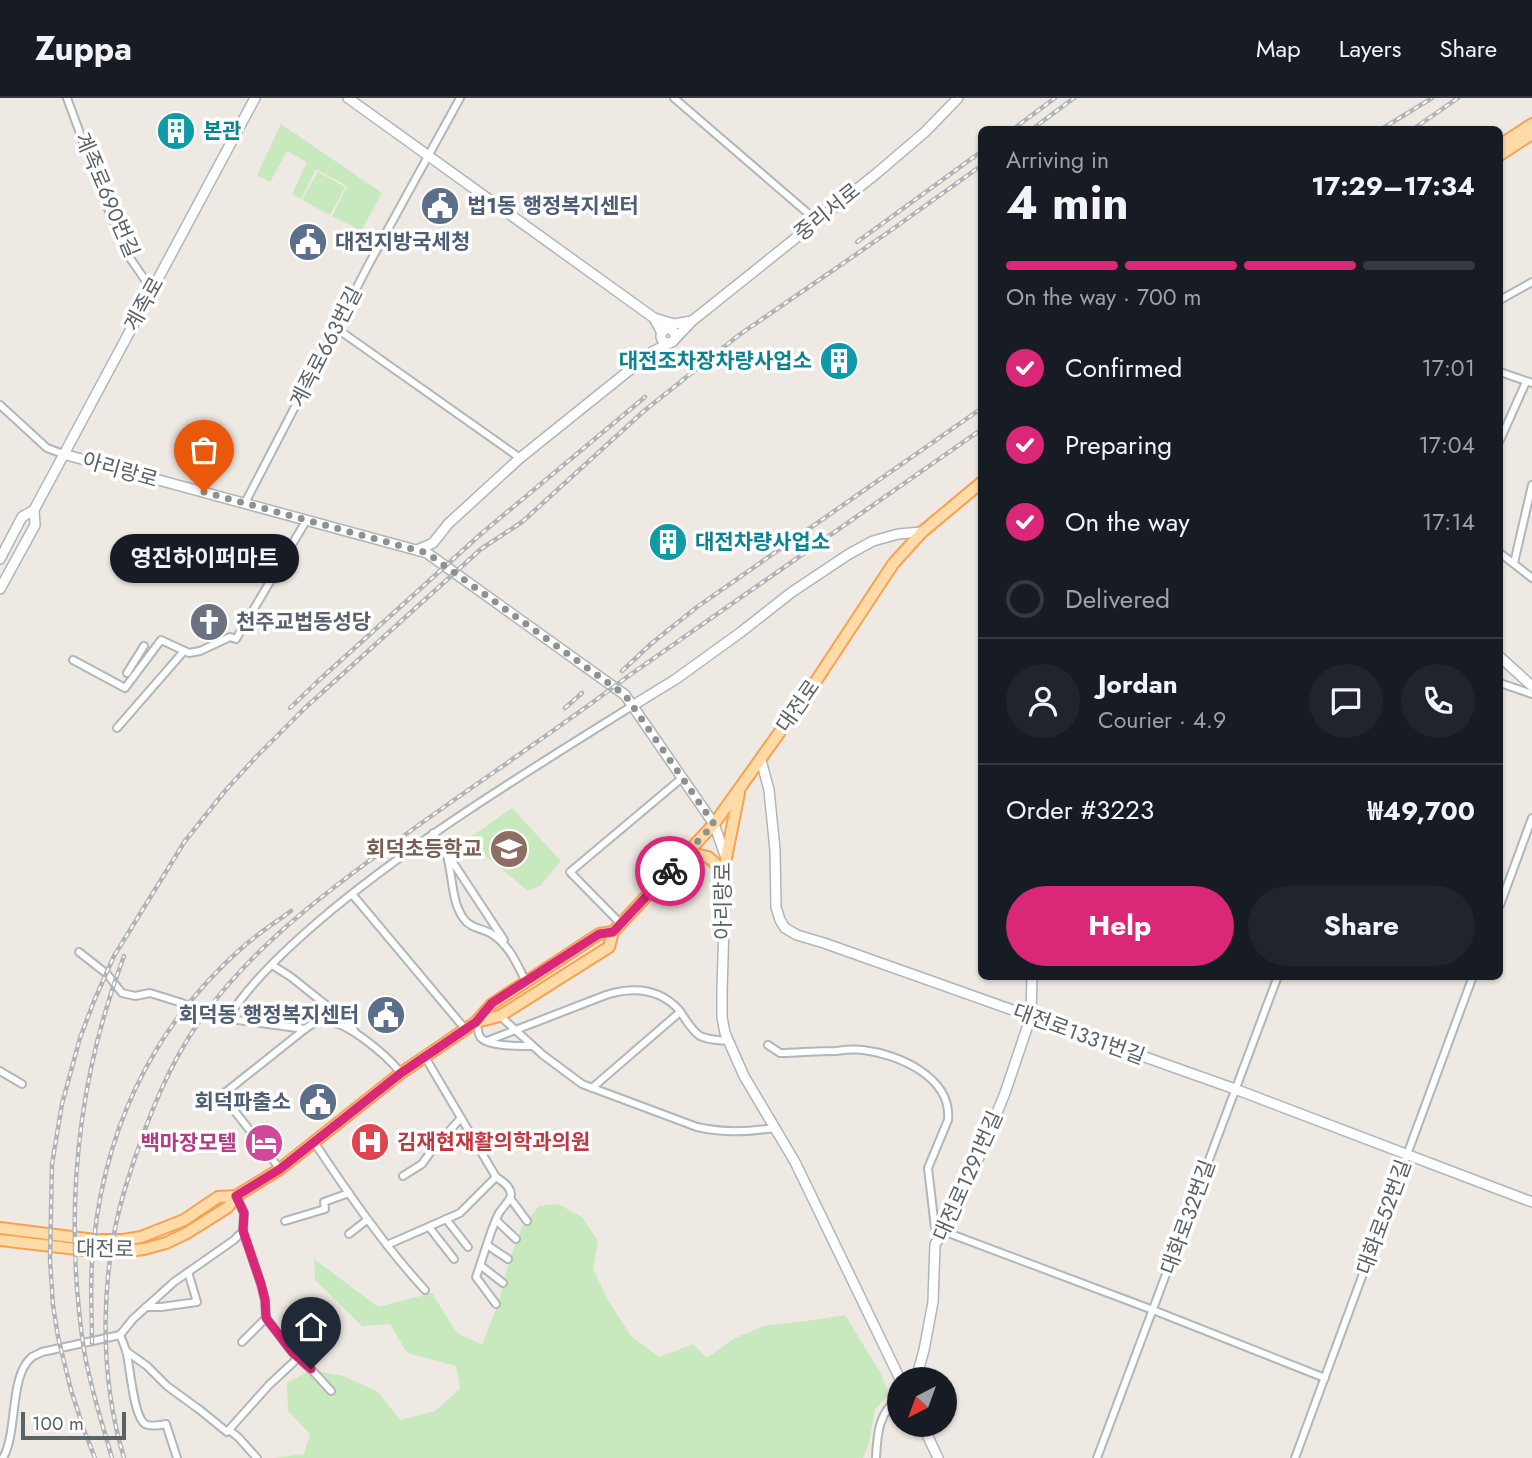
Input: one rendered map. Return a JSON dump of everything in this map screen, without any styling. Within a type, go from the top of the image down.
[{"type":"main road","name":"계족로","points":[[0,590],[35,525],[34,510],[63,454],[255,98]]},
{"type":"main road","points":[[348,98],[656,320],[666,332],[666,342],[673,341]]},
{"type":"main road","name":"중리서로","points":[[688,322],[925,132],[958,98]]},
{"type":"main road","points":[[1503,143],[1532,124]]},
{"type":"main road","points":[[1503,153],[1532,134]]},
{"type":"main road","points":[[656,320],[674,324],[688,322]]},
{"type":"main road","points":[[654,350],[657,341],[656,320]]},
{"type":"main road","points":[[654,350],[666,332],[688,322]]},
{"type":"main road","points":[[417,550],[433,543],[448,524],[520,458],[654,350],[673,341],[688,322]]},
{"type":"main road","name":"아리랑로","points":[[63,454],[427,553],[625,695],[714,824],[726,859],[722,1017],[728,1041],[744,1076],[794,1162],[894,1367]]},
{"type":"main road","name":"대전로","points":[[476,1022],[500,1016],[608,947],[617,928],[714,824],[761,760],[893,564],[922,532],[978,485]]},
{"type":"main road","name":"계족로","points":[[0,559],[22,517],[34,510]]},
{"type":"main road","points":[[632,706],[676,679],[792,592],[849,554],[885,537],[922,532]]},
{"type":"main road","points":[[433,543],[436,560]]},
{"type":"main road","points":[[1503,660],[1532,686]]},
{"type":"main road","name":"대전로1331번길","points":[[761,760],[769,790],[775,849],[776,907],[785,928],[797,936],[824,943],[1235,1089],[1532,1202]]},
{"type":"main road","points":[[726,859],[740,789]]},
{"type":"main road","points":[[687,852],[708,857],[725,872]]},
{"type":"main road","name":"대전로","points":[[0,1240],[121,1252],[166,1243],[187,1233],[228,1207],[236,1196],[280,1169],[401,1073],[466,1030],[492,1003],[599,934],[617,928]]},
{"type":"main road","name":"대전로1291번길","points":[[919,1367],[933,1302],[935,1244],[946,1232],[957,1212],[1004,1093],[1031,1016],[1032,980]]},
{"type":"main road","name":"대전로","points":[[0,1228],[95,1240],[123,1240],[141,1237],[184,1220],[218,1197],[236,1196]]},
{"type":"main road","points":[[928,1437],[938,1458]]},
{"type":"street","name":"계족로690번길","points":[[67,98],[106,204],[130,258],[152,290]]},
{"type":"street","name":"계족로663번길","points":[[244,503],[460,98]]},
{"type":"street","points":[[674,98],[817,221]]},
{"type":"street","points":[[1503,298],[1532,282]]},
{"type":"street","points":[[336,328],[520,458]]},
{"type":"street","points":[[1503,373],[1529,383],[1503,434]]},
{"type":"street","points":[[0,405],[47,448],[63,454]]},
{"type":"street","points":[[1514,563],[1532,485]]},
{"type":"street","points":[[73,660],[125,688],[161,640],[188,653],[200,651],[230,637],[236,639],[306,521]]},
{"type":"street","points":[[1503,555],[1532,579]]},
{"type":"street","points":[[127,673],[144,646]]},
{"type":"street","points":[[117,729],[184,651]]},
{"type":"street","points":[[1503,683],[1532,694]]},
{"type":"street","points":[[227,1020],[272,965],[308,929],[352,894],[433,833],[632,706]]},
{"type":"street","points":[[617,928],[570,872],[682,778]]},
{"type":"street","points":[[1503,897],[1532,818]]},
{"type":"street","points":[[433,833],[510,950],[526,982]]},
{"type":"street","points":[[447,853],[454,891],[464,920],[472,927],[491,933],[510,950]]},
{"type":"street","points":[[352,894],[466,1030]]},
{"type":"street","points":[[79,952],[107,974],[122,993],[135,996],[150,993],[227,1020],[305,1029]]},
{"type":"street","points":[[272,965],[292,977],[349,1024],[356,1034]]},
{"type":"street","name":"대화로32번길","points":[[1097,1458],[1276,980]]},
{"type":"street","name":"대화로52번길","points":[[1295,1458],[1472,980]]},
{"type":"street","points":[[487,1041],[606,995],[624,990],[641,990],[670,1001],[700,1036],[728,1041]]},
{"type":"street","points":[[592,1088],[680,1012]]},
{"type":"street","points":[[500,1016],[532,1046],[576,1080],[592,1088],[697,1127],[749,1132],[774,1128]]},
{"type":"street","points":[[280,1169],[222,1095],[305,1029],[321,1021],[356,1034],[392,1062],[401,1073]]},
{"type":"street","points":[[476,1022],[482,1040],[495,1044],[532,1046]]},
{"type":"street","points":[[768,1045],[780,1053],[862,1049],[892,1056],[912,1064],[926,1074],[943,1095],[949,1111],[928,1168],[935,1228],[1325,1378]]},
{"type":"street","points":[[425,1057],[496,1177],[508,1186],[511,1194],[496,1220],[476,1278],[496,1304]]},
{"type":"street","points":[[0,1071],[22,1084]]},
{"type":"street","points":[[403,1176],[422,1164],[461,1118]]},
{"type":"street","points":[[314,1142],[367,1220],[425,1290]]},
{"type":"street","points":[[387,1245],[460,1213],[496,1177]]},
{"type":"street","points":[[285,1221],[326,1209],[324,1202],[349,1193]]},
{"type":"street","points":[[236,1196],[244,1213],[243,1231],[261,1284],[266,1318],[298,1358],[331,1391]]},
{"type":"street","points":[[510,1198],[527,1221]]},
{"type":"street","points":[[446,1219],[468,1247]]},
{"type":"street","points":[[349,1234],[367,1220]]},
{"type":"street","points":[[496,1220],[516,1240]]},
{"type":"street","points":[[429,1227],[454,1259]]},
{"type":"street","points":[[4,1458],[9,1445],[20,1376],[32,1357],[42,1352],[120,1335],[146,1307],[187,1272],[243,1231]]},
{"type":"street","points":[[487,1245],[508,1259]]},
{"type":"street","points":[[480,1265],[503,1283]]},
{"type":"street","points":[[146,1307],[197,1302],[187,1272]]},
{"type":"street","points":[[242,1342],[266,1318]]},
{"type":"street","points":[[120,1335],[140,1418],[148,1425],[166,1424],[177,1458]]},
{"type":"street","points":[[126,1352],[147,1366],[167,1386],[227,1433],[269,1385],[298,1358]]},
{"type":"street","points":[[876,1458],[877,1441],[883,1416],[887,1411]]},
{"type":"street","points":[[229,1430],[257,1458]]},
{"type":"green space","points":[[281,124],[382,193],[361,231],[332,216],[347,186],[316,169],[301,199],[292,194],[307,162],[287,151],[270,182],[257,175]]},
{"type":"green space","points":[[318,172],[345,187],[330,215],[302,200]]},
{"type":"green space","points":[[512,808],[561,861],[540,886],[528,891],[469,842],[469,838]]},
{"type":"green space","points":[[558,1204],[582,1217],[598,1241],[593,1269],[609,1302],[631,1336],[659,1357],[693,1344],[707,1358],[733,1339],[764,1326],[845,1315],[887,1388],[887,1395],[875,1410],[869,1443],[863,1458],[273,1458],[304,1454],[310,1434],[288,1411],[287,1383],[311,1370],[344,1376],[378,1392],[400,1420],[435,1411],[460,1389],[456,1366],[407,1353],[390,1324],[362,1326],[315,1280],[314,1259],[378,1307],[432,1293],[457,1333],[482,1345],[499,1302],[509,1261],[521,1229],[539,1206]]},
{"type":"railway","points":[[1017,126],[1055,98]]},
{"type":"railway","points":[[1036,126],[1074,98]]},
{"type":"railway","points":[[1386,126],[1432,98]]},
{"type":"railway","points":[[1418,126],[1458,98]]},
{"type":"railway","points":[[857,242],[978,154]]},
{"type":"railway","points":[[95,1458],[71,1390],[53,1305],[50,1260],[52,1164],[62,1104],[80,1038],[94,1001],[114,956],[185,841],[225,791],[305,708],[481,549],[522,522],[644,411],[739,335],[978,168]]},
{"type":"railway","points":[[290,708],[482,533],[645,397]]},
{"type":"railway","points":[[622,671],[697,607],[978,411]]},
{"type":"railway","points":[[124,1458],[110,1391],[106,1355],[107,1284],[118,1215],[140,1145],[170,1072],[189,1037],[231,981],[307,909],[420,824],[978,432]]},
{"type":"railway","points":[[565,708],[582,693]]},
{"type":"railway","points":[[92,1343],[91,1273],[97,1217],[106,1172],[135,1089],[156,1050],[181,1013],[211,978],[250,941],[291,911]]},
{"type":"railway","points":[[112,1458],[84,1350],[78,1300],[75,1200],[85,1101],[95,1052],[124,956]]},
{"type":"way so far","points":[[204,492],[427,553],[625,695],[714,824],[670,871]]},
{"type":"place","name":"본관","points":[[176,131]]},
{"type":"place","name":"법1동 행정복지센터","points":[[440,206]]},
{"type":"place","name":"대전지방국세청","points":[[308,242]]},
{"type":"place","name":"대전조차장차량사업소","points":[[839,361]]},
{"type":"place","name":"영진하이퍼마트","points":[[204,492]]},
{"type":"place","name":"대전차량사업소","points":[[668,542]]},
{"type":"place","name":"천주교법동성당","points":[[209,622]]},
{"type":"place","name":"회덕초등학교","points":[[509,849]]},
{"type":"place","name":"회덕동 행정복지센터","points":[[386,1015]]},
{"type":"place","name":"회덕파출소","points":[[318,1102]]},
{"type":"place","name":"김재현재활의학과의원","points":[[370,1142]]},
{"type":"place","name":"백마장모텔","points":[[264,1143]]},
{"type":"route","points":[[311,1369],[293,1353],[266,1318],[261,1284],[243,1231],[244,1213],[236,1196],[280,1169],[401,1073],[476,1022],[492,1003],[599,934],[613,932],[670,871]]}]
